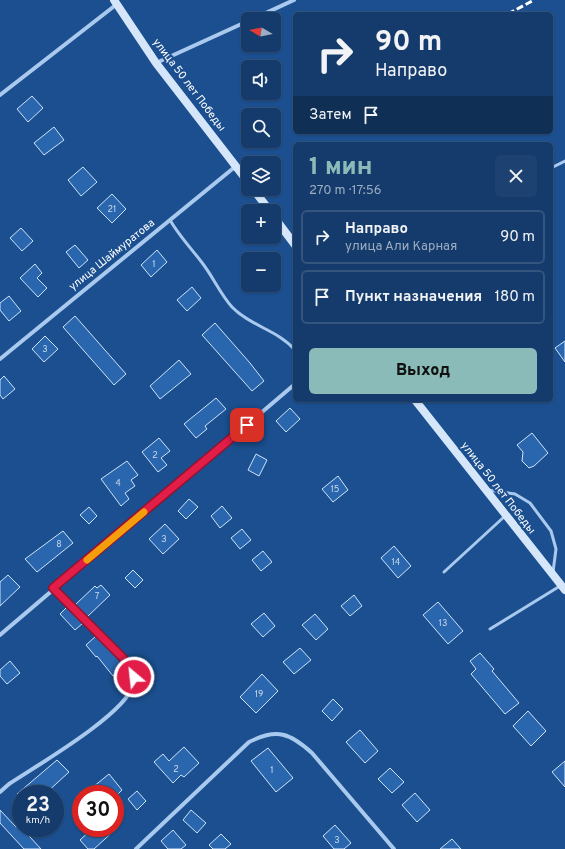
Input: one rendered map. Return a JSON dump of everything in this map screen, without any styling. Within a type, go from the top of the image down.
[{"type":"street","points":[[268,12],[294,0]]},
{"type":"street","points":[[0,95],[116,1]]},
{"type":"street","name":"улица 50 лет Победы","points":[[116,1],[156,63],[241,173]]},
{"type":"street","points":[[156,63],[241,24]]},
{"type":"street","name":"улица Шаймуратова","points":[[0,359],[236,166]]},
{"type":"street","points":[[258,196],[265,204]]},
{"type":"street","points":[[281,226],[293,242]]},
{"type":"street","points":[[0,635],[53,588],[293,386]]},
{"type":"street","name":"улица 50 лет Победы","points":[[417,402],[563,588]]},
{"type":"street","points":[[0,792],[85,734],[119,707],[128,697],[133,686],[134,677],[130,667],[123,658],[53,588]]},
{"type":"street","points":[[136,849],[249,742],[264,735],[280,733],[298,740],[312,753],[394,849]]},
{"type":"lane","points":[[553,167],[565,161]]},
{"type":"lane","points":[[170,220],[178,234],[203,264],[232,307],[254,324],[278,335],[293,348]]},
{"type":"lane","points":[[486,490],[515,494],[530,503],[551,531],[556,548],[553,574]]},
{"type":"lane","points":[[444,572],[506,515]]},
{"type":"lane","points":[[490,630],[563,588]]},
{"type":"building","points":[[32,96],[43,108],[28,122],[17,109]]},
{"type":"building","points":[[54,127],[64,140],[44,155],[34,143]]},
{"type":"building","points":[[83,167],[97,182],[81,196],[68,180]]},
{"type":"building","points":[[112,194],[126,209],[112,223],[97,208]]},
{"type":"building","points":[[21,228],[33,241],[22,251],[10,238]]},
{"type":"building","points":[[75,245],[88,260],[79,268],[66,252]]},
{"type":"building","points":[[157,250],[167,262],[151,277],[141,265]]},
{"type":"building","points":[[35,264],[42,273],[37,278],[47,288],[38,297],[20,278]]},
{"type":"building","points":[[192,287],[201,298],[187,311],[177,300]]},
{"type":"building","points":[[9,296],[21,311],[9,321],[0,310],[0,303]]},
{"type":"building","points":[[75,316],[126,374],[114,385],[63,327]]},
{"type":"building","points":[[215,323],[264,381],[252,391],[202,335]]},
{"type":"building","points":[[45,336],[58,349],[44,362],[32,349]]},
{"type":"building","points":[[565,341],[565,362],[555,348]]},
{"type":"building","points":[[179,360],[191,374],[160,399],[150,386]]},
{"type":"building","points":[[4,376],[15,389],[3,399],[0,395],[0,380]]},
{"type":"building","points":[[216,398],[226,409],[205,426],[207,429],[196,438],[184,424]]},
{"type":"building","points":[[290,408],[300,419],[286,432],[276,421]]},
{"type":"building","points":[[532,433],[548,453],[534,466],[529,468],[522,461],[523,452],[517,445]]},
{"type":"building","points":[[159,438],[170,451],[161,458],[167,465],[158,472],[142,452]]},
{"type":"building","points":[[256,454],[267,460],[259,476],[248,470]]},
{"type":"building","points":[[127,461],[138,475],[131,480],[135,486],[125,493],[129,499],[121,506],[101,479]]},
{"type":"building","points":[[338,476],[348,490],[333,502],[322,489]]},
{"type":"building","points":[[189,499],[198,507],[186,519],[178,511]]},
{"type":"building","points":[[222,506],[232,518],[220,528],[211,516]]},
{"type":"building","points":[[89,507],[97,516],[89,524],[80,515]]},
{"type":"building","points":[[165,524],[179,539],[163,554],[149,539]]},
{"type":"building","points":[[242,529],[251,540],[240,549],[231,538]]},
{"type":"building","points":[[63,531],[73,543],[37,572],[25,559]]},
{"type":"building","points":[[394,546],[411,566],[398,578],[381,558]]},
{"type":"building","points":[[263,551],[272,562],[261,571],[252,560]]},
{"type":"building","points":[[133,570],[143,580],[135,588],[125,578]]},
{"type":"building","points":[[8,575],[20,587],[0,606],[0,582]]},
{"type":"building","points":[[101,585],[110,595],[87,617],[75,605],[95,586],[97,588]]},
{"type":"building","points":[[354,595],[362,606],[350,616],[341,606]]},
{"type":"building","points":[[438,602],[463,631],[448,644],[423,615]]},
{"type":"building","points":[[67,607],[83,623],[75,630],[60,614]]},
{"type":"building","points":[[264,613],[275,626],[263,637],[251,624]]},
{"type":"building","points":[[315,614],[328,629],[316,640],[302,625]]},
{"type":"building","points":[[96,636],[120,660],[126,669],[130,681],[127,688],[117,674],[113,676],[86,645]]},
{"type":"building","points":[[300,648],[311,660],[294,674],[283,662]]},
{"type":"building","points":[[480,653],[494,669],[492,671],[519,703],[505,714],[471,674],[476,669],[470,661]]},
{"type":"building","points":[[10,661],[20,673],[7,684],[0,676],[0,670]]},
{"type":"building","points":[[133,667],[142,678],[137,683],[137,677]]},
{"type":"building","points":[[262,674],[278,691],[256,713],[240,697]]},
{"type":"building","points":[[333,699],[343,709],[332,721],[322,711]]},
{"type":"building","points":[[528,711],[546,731],[531,746],[513,726]]},
{"type":"building","points":[[360,730],[378,751],[365,763],[346,742]]},
{"type":"building","points":[[184,747],[199,763],[184,777],[181,775],[173,783],[154,762],[163,754],[169,761]]},
{"type":"building","points":[[268,748],[293,778],[276,792],[251,761]]},
{"type":"building","points":[[57,760],[69,772],[55,785],[28,785]]},
{"type":"building","points":[[565,761],[565,787],[552,772]]},
{"type":"building","points":[[390,768],[404,782],[392,793],[378,779]]},
{"type":"building","points":[[109,774],[118,785],[95,785]]},
{"type":"building","points":[[137,791],[146,801],[137,810],[128,799]]},
{"type":"building","points":[[415,793],[430,810],[417,822],[402,805]]},
{"type":"building","points":[[0,810],[12,823],[12,836],[0,823]]},
{"type":"building","points":[[191,810],[206,823],[197,833],[183,820]]},
{"type":"building","points":[[335,825],[351,843],[344,849],[334,849],[323,836]]},
{"type":"building","points":[[173,830],[186,845],[181,849],[168,849],[161,841]]},
{"type":"building","points":[[221,834],[231,844],[225,849],[213,849],[209,845]]},
{"type":"building","points":[[13,837],[30,837],[41,849],[24,849]]},
{"type":"building","points":[[83,837],[107,837],[94,849],[88,849],[80,840]]},
{"type":"building","points":[[452,839],[461,849],[440,849]]},
{"type":"railway","points":[[512,12],[534,0]]},
{"type":"slow traffic","points":[[87,560],[144,512]]},
{"type":"route","points":[[134,677],[130,667],[123,658],[53,588],[247,425]]}]
